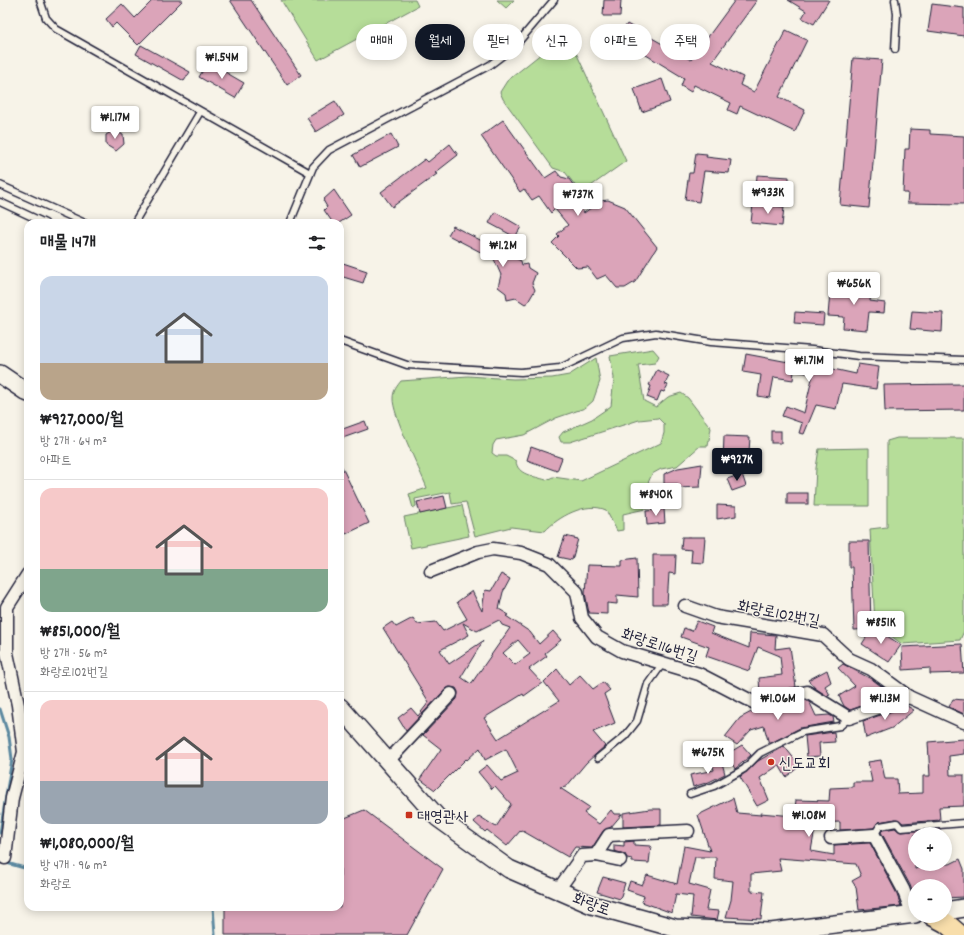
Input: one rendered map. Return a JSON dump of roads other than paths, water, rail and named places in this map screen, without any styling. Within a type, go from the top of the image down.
[{"type":"main road","points":[[0,374],[24,390]]},
{"type":"main road","name":"화랑로","points":[[344,712],[438,818],[509,869],[592,905],[675,928],[771,932],[908,916]]},
{"type":"main road","points":[[952,910],[964,908]]},
{"type":"main road","points":[[946,923],[960,935]]},
{"type":"street","name":"화랑로116번길","points":[[431,571],[478,552],[493,549],[521,553],[549,564],[577,592],[582,618],[597,638],[622,651],[699,674],[755,703],[807,692],[849,718]]},
{"type":"street","points":[[5,858],[12,798],[24,752],[18,705],[7,653],[8,607],[24,581]]},
{"type":"street","name":"화랑로102번길","points":[[684,606],[716,616],[822,635],[849,659],[871,669],[909,696],[964,722]]},
{"type":"street","points":[[388,761],[452,694]]},
{"type":"street","points":[[849,718],[909,696]]},
{"type":"street","points":[[596,855],[609,835],[688,831]]},
{"type":"street","points":[[832,838],[874,835]]},
{"type":"street","name":"화랑로","points":[[874,835],[908,901]]},
{"type":"street","points":[[558,890],[582,856],[596,855],[620,860]]},
{"type":"lane","points":[[40,0],[46,18],[56,29],[310,173]]},
{"type":"lane","points":[[292,219],[310,173],[320,158],[329,150],[490,65],[516,46],[554,0]]},
{"type":"lane","points":[[895,0],[897,14],[895,49]]},
{"type":"lane","points":[[136,219],[200,112]]},
{"type":"lane","points":[[0,185],[76,219]]},
{"type":"lane","points":[[0,202],[36,219]]},
{"type":"lane","points":[[344,342],[407,365],[521,372],[560,368],[623,338],[656,333],[711,342],[812,350],[858,356],[964,360]]},
{"type":"lane","points":[[598,758],[625,736],[637,721],[648,684],[663,662]]},
{"type":"lane","points":[[690,794],[714,786],[744,769],[760,753],[802,732],[840,726],[849,718]]},
{"type":"lane","points":[[874,835],[880,826],[897,823],[901,828],[964,823]]},
{"type":"waterway","points":[[0,709],[9,737],[12,759],[0,833]]},
{"type":"waterway","points":[[3,862],[24,868]]},
{"type":"waterway","points":[[213,911],[215,935]]},
{"type":"place","name":"신도교회","points":[[771,762]]},
{"type":"place","name":"대영관사","points":[[409,815]]}]
